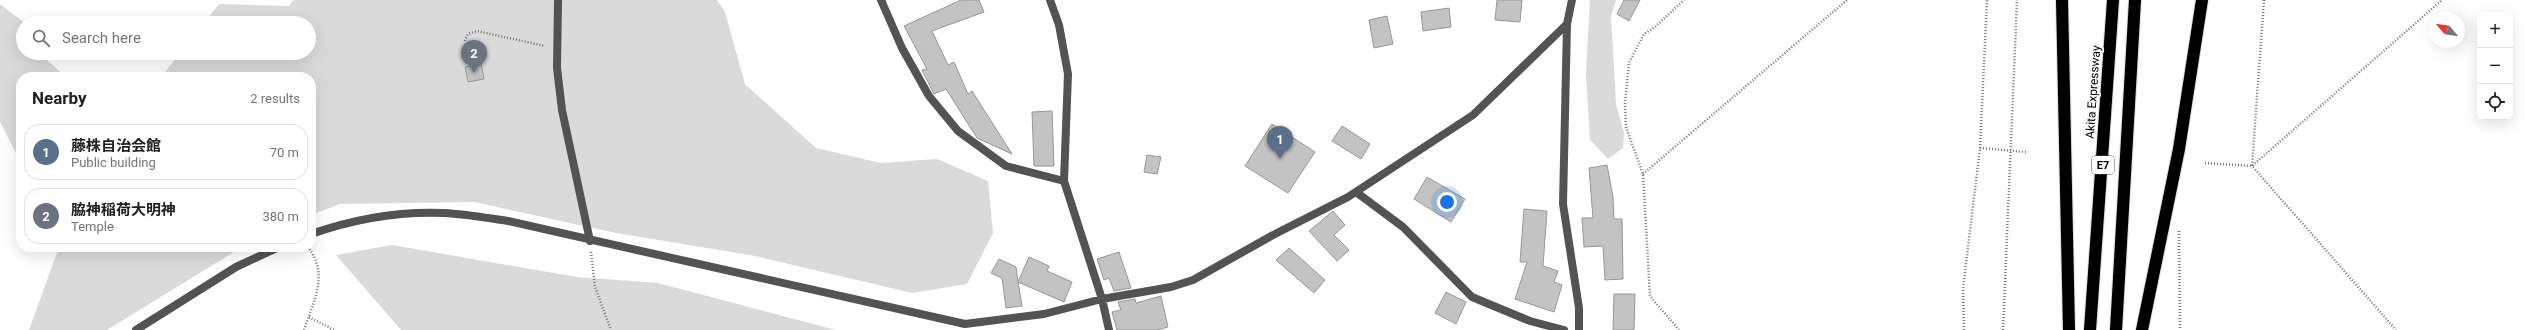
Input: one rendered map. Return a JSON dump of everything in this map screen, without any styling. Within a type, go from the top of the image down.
[{"type":"highway","points":[[2062,0],[2069,330]]},
{"type":"highway","name":"Akita Expressway","points":[[2090,330],[2113,0]]},
{"type":"highway","name":"E7","points":[[2116,330],[2135,0]]},
{"type":"highway","points":[[2142,330],[2179,149],[2202,0]]},
{"type":"street","points":[[558,0],[558,48],[562,110],[590,241]]},
{"type":"street","points":[[881,0],[902,48],[929,96],[958,131],[1006,166],[1064,181]]},
{"type":"street","points":[[1050,0],[1059,25],[1068,74],[1064,181],[1102,299],[1110,330]]},
{"type":"street","points":[[1572,0],[1567,24],[1563,204],[1579,308],[1579,330]]},
{"type":"street","points":[[316,232],[339,224],[389,214],[444,213],[508,221],[590,241],[965,324],[1044,314],[1102,299],[1171,287],[1193,280],[1356,192],[1473,115],[1567,24]]},
{"type":"street","points":[[1356,192],[1403,227],[1472,298],[1530,321],[1564,330]]},
{"type":"street","points":[[136,330],[236,267],[268,252]]},
{"type":"path","points":[[1679,330],[1650,296],[1643,174],[1626,127],[1625,103],[1629,63],[1644,34],[1655,27],[1684,0]]},
{"type":"path","points":[[1643,174],[1847,0]]},
{"type":"path","points":[[1964,330],[1963,289],[1980,148],[1987,0]]},
{"type":"path","points":[[2003,330],[2017,0]]},
{"type":"path","points":[[2264,0],[2252,166],[2396,330]]},
{"type":"path","points":[[2204,163],[2252,166],[2442,0]]},
{"type":"path","points":[[471,58],[465,40],[468,34],[477,31],[558,48]]},
{"type":"path","points":[[1980,148],[2026,152]]},
{"type":"path","points":[[2179,229],[2180,330]]},
{"type":"path","points":[[590,241],[595,287],[611,330]]},
{"type":"path","points":[[304,330],[319,287],[317,259],[312,252]]},
{"type":"path","points":[[309,317],[334,330]]},
{"type":"shaded area","points":[[293,0],[717,0],[725,12],[745,84],[816,148],[881,163],[937,159],[988,181],[993,233],[967,284],[912,293],[755,256],[616,233],[474,202],[340,204],[316,213],[316,72],[165,72],[174,60],[316,60],[316,16],[210,16],[219,4],[289,6]]},
{"type":"shaded area","points":[[1590,0],[1616,0],[1611,16],[1616,104],[1624,133],[1623,148],[1608,159],[1590,140],[1586,73]]},
{"type":"shaded area","points":[[0,4],[16,16],[16,60],[47,60],[60,72],[16,72],[16,153],[0,122]]},
{"type":"shaded area","points":[[392,245],[577,277],[658,283],[836,330],[401,330],[336,255]]},
{"type":"shaded area","points":[[57,252],[234,252],[107,330],[29,330]]},
{"type":"building","points":[[961,0],[979,0],[984,12],[932,31],[948,65],[954,62],[968,94],[972,91],[1012,154],[977,138],[946,89],[934,94],[922,70],[927,69],[904,26]]},
{"type":"building","points":[[1497,0],[1522,0],[1520,22],[1495,20]]},
{"type":"building","points":[[1624,0],[1640,0],[1629,21],[1617,14]]},
{"type":"building","points":[[1449,8],[1451,27],[1423,31],[1421,12]]},
{"type":"building","points":[[1387,16],[1393,44],[1374,48],[1369,20]]},
{"type":"building","points":[[481,63],[484,79],[468,82],[465,67]]},
{"type":"building","points":[[1052,111],[1054,166],[1034,166],[1032,112]]},
{"type":"building","points":[[1272,124],[1315,152],[1288,193],[1245,166]]},
{"type":"building","points":[[1342,126],[1370,144],[1361,159],[1332,141]]},
{"type":"building","points":[[1147,155],[1161,157],[1157,174],[1144,172]]},
{"type":"building","points":[[1607,165],[1613,197],[1614,219],[1622,219],[1623,279],[1605,280],[1603,246],[1584,247],[1582,218],[1593,218],[1589,168]]},
{"type":"building","points":[[1427,177],[1465,199],[1451,222],[1414,199]]},
{"type":"building","points":[[1524,209],[1547,211],[1543,266],[1558,271],[1554,282],[1562,285],[1554,312],[1515,299],[1527,262],[1520,262]]},
{"type":"building","points":[[1333,211],[1345,225],[1334,235],[1349,250],[1337,261],[1309,231]]},
{"type":"building","points":[[1289,248],[1325,280],[1314,293],[1276,260]]},
{"type":"building","points":[[1119,252],[1131,288],[1114,291],[1109,278],[1104,280],[1097,259]]},
{"type":"building","points":[[1029,257],[1049,266],[1047,271],[1072,282],[1064,302],[1018,282]]},
{"type":"building","points":[[999,259],[1016,267],[1022,306],[1006,308],[1002,278],[991,273]]},
{"type":"building","points":[[1446,292],[1466,302],[1456,324],[1435,313]]},
{"type":"building","points":[[1614,294],[1635,294],[1634,330],[1613,330]]},
{"type":"building","points":[[1161,296],[1168,327],[1157,330],[1117,330],[1112,312],[1121,310],[1118,302],[1135,299],[1136,303]]},
{"type":"place","name":"脇神稲荷大明神","points":[[474,73]]},
{"type":"place","name":"藤株自治会館","points":[[1280,159]]}]
